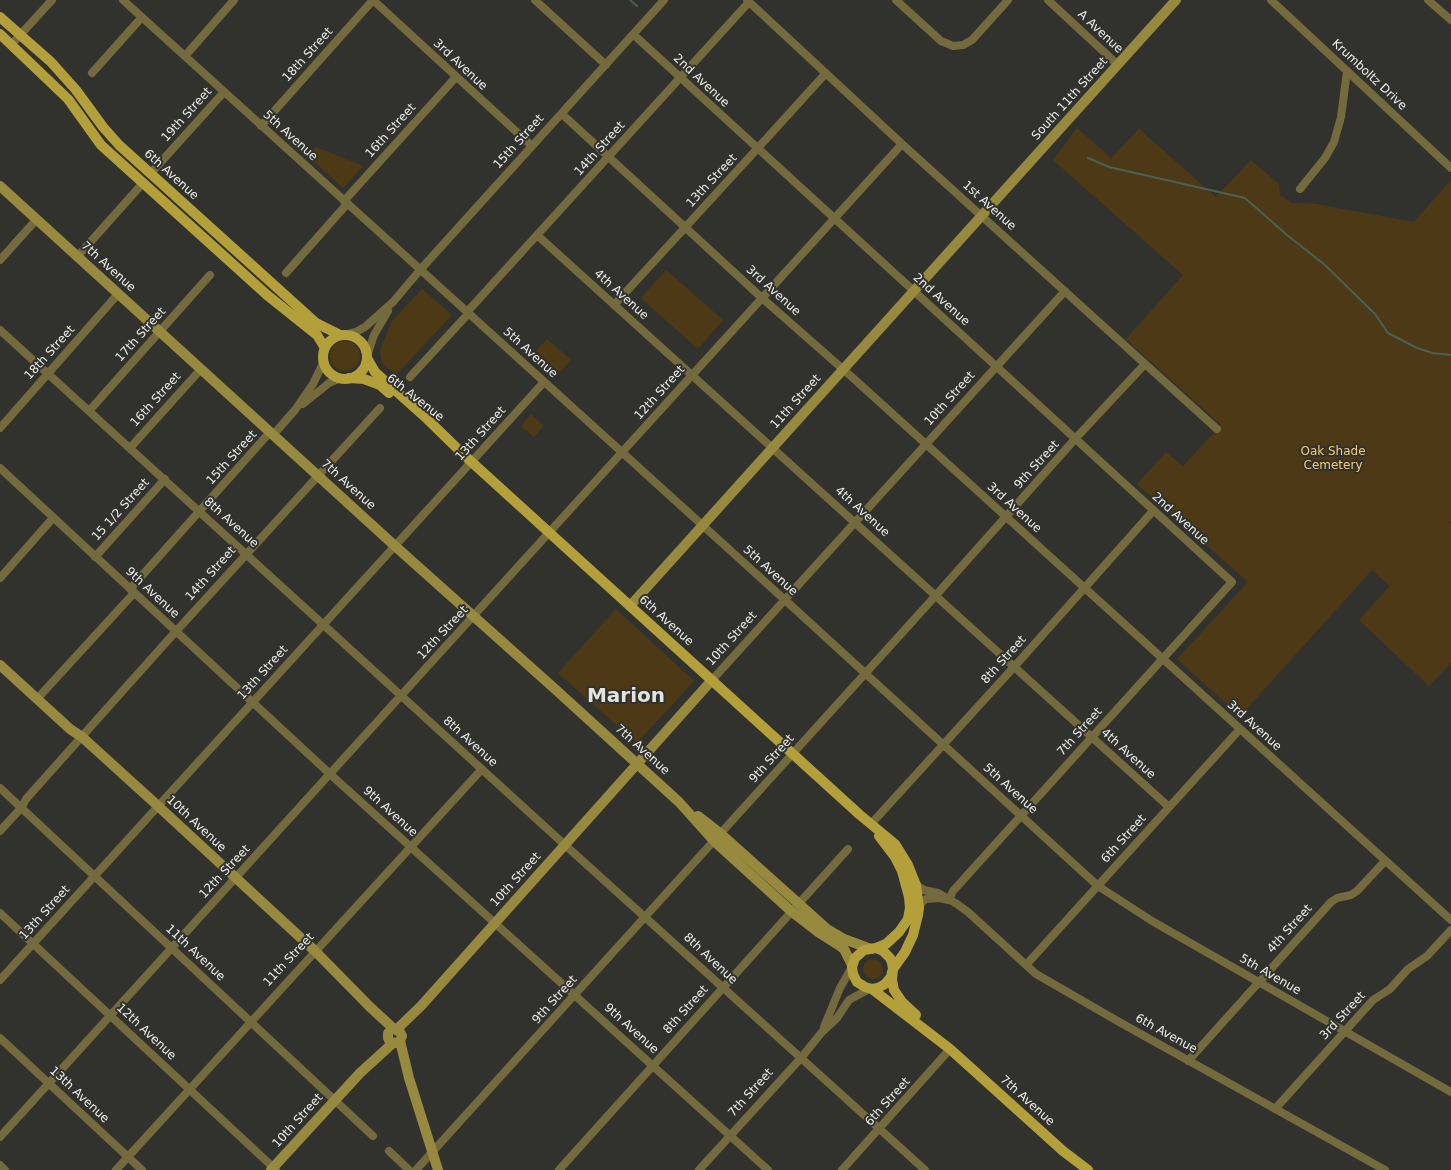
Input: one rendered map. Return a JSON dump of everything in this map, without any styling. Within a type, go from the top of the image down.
[{"type":"main road","name":"6th Avenue","points":[[0,17],[51,62],[76,90],[103,127],[119,145],[316,323],[342,335]]},
{"type":"main road","name":"6th Avenue","points":[[0,34],[68,99],[101,145],[268,295],[310,328],[317,335],[325,348]]},
{"type":"main road","points":[[342,335],[352,336],[358,339],[363,345],[367,357],[366,364],[360,373],[350,378],[343,378],[331,373],[325,366],[324,361],[325,348],[329,342],[342,335]]},
{"type":"main road","name":"6th Avenue","points":[[367,357],[376,373],[424,416],[444,437],[793,754],[895,844],[908,865],[916,885]]},
{"type":"main road","name":"6th Avenue","points":[[343,378],[364,379],[380,385],[418,418],[444,437]]},
{"type":"main road","name":"6th Avenue","points":[[871,824],[895,857],[902,871],[909,897],[910,913],[904,926],[891,940],[874,948]]},
{"type":"main road","points":[[870,989],[878,988],[885,984],[891,977],[894,969],[905,952],[913,933],[918,915],[919,908],[916,885]]},
{"type":"main road","points":[[874,948],[887,954],[890,958],[907,1011],[857,982],[853,974],[852,966],[858,955],[864,950],[874,948]]},
{"type":"main road","name":"7th Avenue","points":[[907,1011],[1063,1151],[1088,1170]]},
{"type":"street","points":[[11,45],[52,0]]},
{"type":"street","name":"5th Avenue","points":[[123,0],[1098,886],[1152,921],[1451,1092]]},
{"type":"street","points":[[185,56],[234,0]]},
{"type":"street","name":"3rd Avenue","points":[[373,0],[532,146]]},
{"type":"street","name":"18th Street","points":[[261,126],[373,0]]},
{"type":"street","points":[[535,0],[606,65]]},
{"type":"street","name":"15th Street","points":[[342,335],[356,332],[365,327],[393,302],[420,270],[634,35],[664,0]]},
{"type":"street","points":[[896,0],[941,41],[953,46],[963,45],[972,40],[1008,0]]},
{"type":"street","name":"A Avenue","points":[[1048,0],[1118,65]]},
{"type":"street","name":"South 11th Street","points":[[982,215],[1176,0]]},
{"type":"street","name":"Krumboltz Drive","points":[[1270,0],[1451,168]]},
{"type":"street","points":[[1428,0],[1451,20]]},
{"type":"street","name":"1st Avenue","points":[[748,1],[902,144],[1217,429]]},
{"type":"street","name":"14th Street","points":[[410,377],[748,1]]},
{"type":"street","points":[[92,73],[142,17]]},
{"type":"street","name":"2nd Avenue","points":[[634,35],[1232,582]]},
{"type":"street","points":[[1300,189],[1325,158],[1334,142],[1341,117],[1347,71]]},
{"type":"street","name":"13th Street","points":[[614,305],[826,73]]},
{"type":"street","name":"16th Street","points":[[286,273],[345,202],[456,77]]},
{"type":"street","name":"19th Street","points":[[151,173],[224,92]]},
{"type":"street","name":"3rd Avenue","points":[[562,114],[762,298],[843,369],[1451,920]]},
{"type":"street","name":"12th Street","points":[[0,1137],[171,948],[236,879],[902,144]]},
{"type":"street","points":[[77,257],[143,183]]},
{"type":"street","name":"7th Avenue","points":[[0,186],[395,546],[679,802],[795,908],[818,932],[844,949],[852,966]]},
{"type":"street","name":"11th Street","points":[[630,606],[982,215]]},
{"type":"street","points":[[0,260],[36,220]]},
{"type":"street","name":"4th Avenue","points":[[537,235],[1169,808]]},
{"type":"street","name":"17th Street","points":[[89,411],[210,275]]},
{"type":"street","name":"10th Street","points":[[274,1169],[335,1100],[394,1037],[494,922],[565,845],[712,680],[1065,291]]},
{"type":"street","name":"18th Street","points":[[0,428],[118,294]]},
{"type":"street","name":"15th Street","points":[[367,357],[374,335],[393,302]]},
{"type":"street","name":"8th Avenue","points":[[0,330],[565,845],[925,1170]]},
{"type":"street","name":"15th Street","points":[[295,410],[313,384],[324,361]]},
{"type":"street","name":"9th Street","points":[[416,1170],[936,596],[1075,440],[1146,364]]},
{"type":"street","name":"16th Street","points":[[130,448],[201,369]]},
{"type":"street","name":"15th Street","points":[[37,699],[200,512],[272,434],[295,410],[329,382],[343,378]]},
{"type":"street","name":"13th Street","points":[[0,980],[544,382]]},
{"type":"street","name":"14th Street","points":[[0,831],[22,808],[26,799],[246,554],[380,408]]},
{"type":"street","name":"9th Avenue","points":[[0,468],[330,774],[768,1170]]},
{"type":"street","name":"15 1/2 Street","points":[[95,556],[165,479]]},
{"type":"street","name":"8th Street","points":[[871,824],[1153,511]]},
{"type":"street","points":[[0,578],[53,518]]},
{"type":"street","name":"7th Street","points":[[949,900],[953,891],[1020,815],[1092,738],[1232,582]]},
{"type":"street","name":"10th Avenue","points":[[0,665],[158,806],[315,952],[370,1007],[394,1037],[401,1062],[409,1078],[438,1170]]},
{"type":"street","name":"6th Street","points":[[1026,965],[1240,729]]},
{"type":"street","name":"11th Street","points":[[116,1170],[250,1021],[482,769]]},
{"type":"street","name":"11th Avenue","points":[[0,788],[373,1136]]},
{"type":"street","name":"8th Street","points":[[559,1170],[848,849]]},
{"type":"street","name":"4th Street","points":[[1188,1061],[1331,902],[1337,898],[1357,892],[1385,861]]},
{"type":"street","name":"6th Avenue","points":[[916,885],[924,890],[938,893],[968,912],[1036,974],[1188,1061],[1385,1170]]},
{"type":"street","name":"6th Avenue","points":[[919,908],[922,902],[926,899],[940,898],[949,900]]},
{"type":"street","name":"7th Avenue","points":[[795,908],[844,939],[874,948]]},
{"type":"street","name":"12th Avenue","points":[[0,913],[274,1169]]},
{"type":"street","name":"3rd Street","points":[[1275,1109],[1373,1000],[1390,989],[1408,969],[1427,956],[1451,930]]},
{"type":"street","name":"7th Street","points":[[822,1032],[840,988],[852,966]]},
{"type":"street","name":"7th Street","points":[[698,1170],[801,1058],[822,1032],[837,1018],[849,1000],[870,989]]},
{"type":"street","name":"13th Avenue","points":[[0,1038],[142,1170]]},
{"type":"street","name":"6th Street","points":[[842,1170],[950,1049]]},
{"type":"street","points":[[389,1151],[409,1170]]},
{"type":"street","points":[[0,1165],[5,1170]]},
{"type":"green space","name":"Oak Shade Cemetery","points":[[1077,128],[1111,158],[1139,129],[1216,197],[1251,160],[1279,184],[1280,195],[1291,203],[1316,204],[1414,222],[1451,180],[1451,663],[1429,686],[1359,620],[1390,586],[1372,570],[1240,716],[1177,659],[1248,582],[1137,484],[1166,452],[1183,466],[1221,425],[1126,339],[1183,275],[1053,160]]},
{"type":"green space","points":[[316,147],[363,166],[343,188],[308,156]]},
{"type":"green space","points":[[666,270],[723,320],[698,349],[641,298]]},
{"type":"green space","points":[[422,289],[452,315],[396,375],[382,363],[380,350],[392,321]]},
{"type":"green space","points":[[547,339],[571,360],[559,373],[536,351]]},
{"type":"green space","points":[[345,341],[356,345],[360,356],[356,367],[345,371],[334,367],[330,356],[334,345]]},
{"type":"green space","points":[[531,414],[544,426],[534,437],[521,426]]},
{"type":"green space","points":[[616,609],[694,681],[637,743],[558,673]]},
{"type":"green space","points":[[873,959],[880,962],[883,969],[880,976],[873,979],[866,976],[863,969],[866,962]]},
{"type":"waterway","points":[[630,0],[637,6]]},
{"type":"waterway","points":[[1088,158],[1109,167],[1245,198],[1287,235],[1325,265],[1375,314],[1388,333],[1417,348],[1432,353],[1451,355]]},
{"type":"district","name":"Marion","points":[[626,697]]}]
